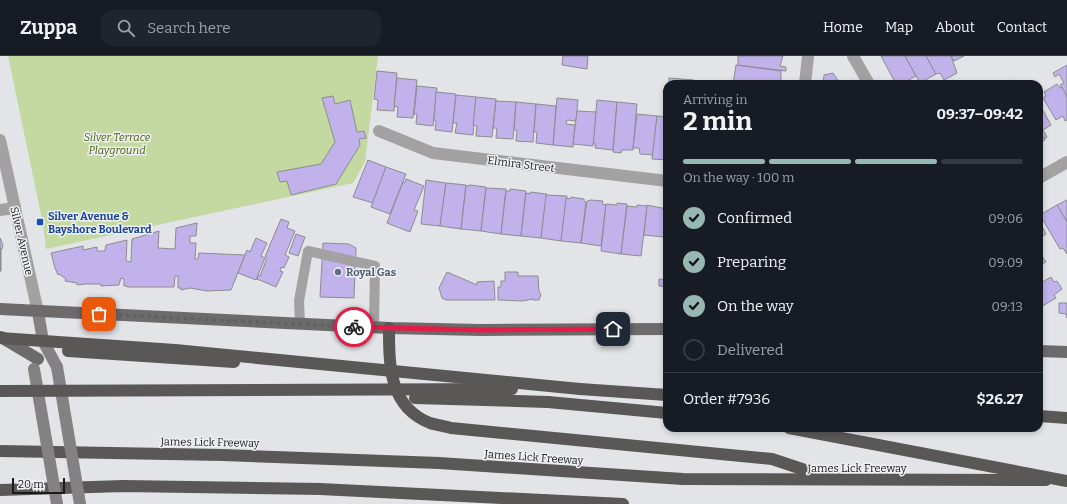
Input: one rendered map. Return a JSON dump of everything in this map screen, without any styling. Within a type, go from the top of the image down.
[{"type":"highway","points":[[389,328],[389,362],[394,384],[403,402],[414,414],[430,423],[451,428],[772,459],[837,481]]},
{"type":"highway","points":[[0,337],[175,350],[580,389],[663,395]]},
{"type":"highway","points":[[0,346],[175,357],[377,374],[548,402]]},
{"type":"highway","points":[[0,389],[47,386],[168,387],[548,402],[663,413]]},
{"type":"highway","points":[[0,389],[580,389]]},
{"type":"highway","points":[[1043,416],[1067,418]]},
{"type":"highway","points":[[810,432],[1067,481]]},
{"type":"highway","name":"James Lick Freeway","points":[[0,451],[223,455],[439,463],[667,478],[837,481],[1067,481]]},
{"type":"highway","points":[[0,490],[123,486],[312,489],[441,494],[623,504]]},
{"type":"main road","points":[[0,309],[374,328],[481,330],[663,330]]},
{"type":"main road","name":"Silver Avenue","points":[[38,312],[43,341],[57,366],[80,504]]},
{"type":"main road","points":[[0,337],[36,364]]},
{"type":"main road","name":"Silver Avenue","points":[[43,341],[36,364],[57,504]]},
{"type":"main road","points":[[1043,351],[1067,352]]},
{"type":"street","points":[[805,80],[808,56]]},
{"type":"street","points":[[853,56],[867,80]]},
{"type":"street","name":"Elmira Street","points":[[379,131],[433,153],[663,182]]},
{"type":"street","name":"Silver Avenue","points":[[0,140],[38,312]]},
{"type":"street","points":[[1043,176],[1067,162]]},
{"type":"street","points":[[0,210],[15,208]]},
{"type":"lane","points":[[300,324],[298,301],[308,251],[375,266],[374,328]]},
{"type":"green space","name":"Silver Terrace Playground","points":[[8,56],[378,56],[365,162],[353,183],[46,249],[43,224]]},
{"type":"building","points":[[563,56],[588,56],[587,69],[562,65]]},
{"type":"building","points":[[738,56],[783,56],[780,66],[786,67],[786,71],[738,65]]},
{"type":"building","points":[[881,56],[905,56],[916,76],[909,80],[894,80]]},
{"type":"building","points":[[905,56],[926,56],[936,74],[925,80],[918,80]]},
{"type":"building","points":[[926,56],[951,56],[957,73],[944,80],[940,73],[936,74]]},
{"type":"building","points":[[951,56],[964,56],[954,61]]},
{"type":"building","points":[[736,65],[781,71],[781,80],[734,80]]},
{"type":"building","points":[[1067,65],[1067,97],[1060,85],[1064,83],[1059,74],[1055,77],[1053,73]]},
{"type":"building","points":[[377,71],[397,73],[394,111],[377,110],[378,100],[374,99]]},
{"type":"building","points":[[833,73],[837,80],[823,80],[824,75]]},
{"type":"building","points":[[397,78],[417,80],[413,118],[397,117],[398,107],[394,106]]},
{"type":"building","points":[[669,78],[681,79],[681,80],[669,80]]},
{"type":"building","points":[[1057,84],[1060,88],[1062,87],[1067,97],[1067,120],[1065,121],[1063,116],[1056,120],[1043,98],[1046,96],[1044,92]]},
{"type":"building","points":[[417,86],[437,88],[433,126],[416,124],[417,114],[414,114]]},
{"type":"building","points":[[436,92],[456,94],[452,132],[435,130],[436,121],[434,120]]},
{"type":"building","points":[[456,95],[476,97],[473,135],[455,133],[457,123],[453,123]]},
{"type":"building","points":[[333,96],[335,104],[350,100],[357,132],[364,131],[366,138],[359,139],[360,145],[336,184],[291,195],[287,181],[280,182],[277,172],[321,164],[335,142],[322,98]]},
{"type":"building","points":[[476,97],[496,99],[492,137],[476,136],[477,126],[473,125]]},
{"type":"building","points":[[557,98],[578,100],[576,121],[567,120],[566,124],[575,125],[573,147],[553,145]]},
{"type":"building","points":[[597,100],[617,102],[613,150],[595,148],[596,144],[593,144]]},
{"type":"building","points":[[496,101],[516,102],[513,139],[496,138],[497,128],[493,128]]},
{"type":"building","points":[[516,102],[536,104],[533,142],[516,141],[517,130],[514,130]]},
{"type":"building","points":[[617,102],[637,104],[633,150],[622,150],[621,153],[613,152]]},
{"type":"building","points":[[536,104],[556,106],[553,145],[536,143],[537,132],[534,132]]},
{"type":"building","points":[[1043,110],[1051,125],[1043,130]]},
{"type":"building","points":[[577,111],[596,112],[593,146],[573,144]]},
{"type":"building","points":[[637,114],[657,116],[653,155],[640,154],[639,148],[633,148]]},
{"type":"building","points":[[657,116],[663,117],[663,160],[652,159]]},
{"type":"building","points":[[1043,130],[1047,137],[1044,139],[1043,137]]},
{"type":"building","points":[[368,160],[386,167],[373,203],[353,197]]},
{"type":"building","points":[[386,167],[406,174],[390,214],[371,207]]},
{"type":"building","points":[[406,179],[424,186],[414,210],[418,211],[410,232],[387,223],[403,182],[405,183]]},
{"type":"building","points":[[426,180],[446,183],[440,226],[421,224]]},
{"type":"building","points":[[446,183],[466,185],[461,229],[440,226]]},
{"type":"building","points":[[466,186],[486,187],[481,231],[461,229]]},
{"type":"building","points":[[486,188],[506,189],[501,234],[481,231]]},
{"type":"building","points":[[510,189],[526,191],[521,236],[501,234],[506,191],[510,191]]},
{"type":"building","points":[[530,192],[547,194],[541,238],[521,236],[526,193],[530,194]]},
{"type":"building","points":[[546,195],[567,196],[561,241],[541,238]]},
{"type":"building","points":[[571,197],[584,199],[586,202],[581,243],[561,241],[566,198],[570,199]]},
{"type":"building","points":[[1067,200],[1067,222],[1057,205]]},
{"type":"building","points":[[587,201],[603,201],[602,204],[606,205],[601,246],[581,243]]},
{"type":"building","points":[[617,203],[627,204],[621,254],[601,251],[606,204],[617,205]]},
{"type":"building","points":[[637,205],[646,206],[647,208],[641,256],[621,254],[627,206],[637,207]]},
{"type":"building","points":[[647,205],[663,208],[663,237],[644,235]]},
{"type":"building","points":[[1057,205],[1067,222],[1067,254],[1063,248],[1060,249],[1043,220],[1043,213]]},
{"type":"building","points":[[281,219],[289,222],[287,228],[295,231],[285,255],[289,257],[284,268],[281,267],[280,271],[283,272],[276,287],[257,279],[258,275],[260,276],[267,258],[265,257]]},
{"type":"building","points":[[197,223],[196,236],[190,236],[190,243],[196,243],[195,259],[198,259],[199,253],[245,255],[231,290],[207,291],[190,288],[181,290],[181,288],[178,288],[178,276],[175,276],[174,287],[127,287],[124,286],[124,279],[121,278],[119,285],[77,285],[77,283],[65,281],[66,279],[59,274],[58,275],[51,253],[83,246],[83,250],[97,247],[97,251],[105,251],[106,245],[127,240],[126,261],[131,262],[132,239],[159,231],[158,248],[175,249],[176,228]]},
{"type":"building","points":[[1043,228],[1046,234],[1043,236]]},
{"type":"building","points":[[296,234],[305,237],[298,256],[289,253]]},
{"type":"building","points":[[0,238],[3,245],[2,249],[0,249]]},
{"type":"building","points":[[256,238],[267,243],[261,256],[265,258],[256,280],[238,273],[247,250],[250,252]]},
{"type":"building","name":"Royal Gas","points":[[323,243],[349,244],[356,248],[354,298],[320,297]]},
{"type":"building","points":[[1,249],[1,271],[0,271]]},
{"type":"building","points":[[447,272],[477,285],[477,282],[494,281],[495,300],[446,300],[442,298],[439,288]]},
{"type":"building","points":[[505,272],[518,272],[518,276],[538,276],[539,292],[541,294],[539,300],[498,300],[498,287],[501,287],[501,281],[505,281]]},
{"type":"building","points":[[1051,277],[1054,282],[1057,281],[1062,289],[1054,295],[1056,298],[1043,306],[1043,282]]},
{"type":"building","points":[[659,279],[663,280],[663,286],[659,286]]},
{"type":"building","points":[[1059,303],[1067,303],[1067,318],[1066,314],[1059,313]]},
{"type":"way so far","points":[[99,314],[354,327]]},
{"type":"place","name":"Silver Avenue & Bayshore Boulevard","points":[[40,222]]},
{"type":"place","name":"Royal Gas","points":[[338,272]]},
{"type":"route","points":[[354,327],[481,330],[613,329]]}]
